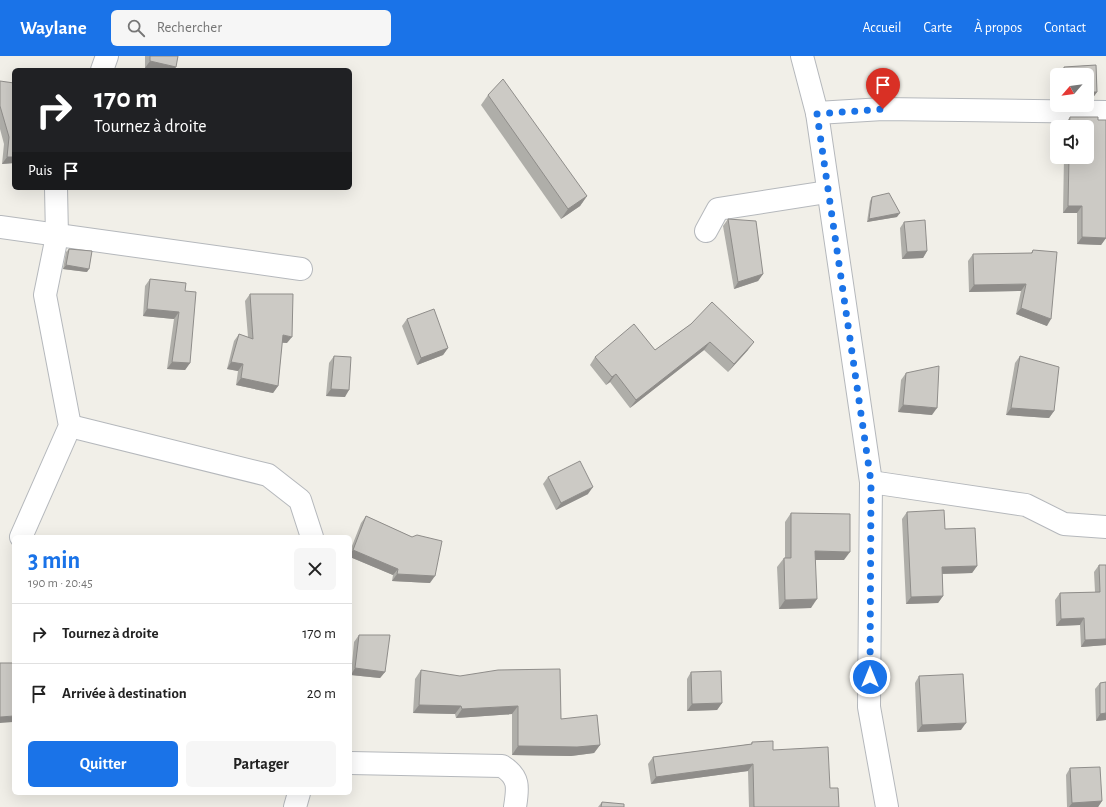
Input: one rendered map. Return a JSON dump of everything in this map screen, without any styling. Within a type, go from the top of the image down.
[{"type":"street","points":[[103,68],[107,56]]},
{"type":"street","points":[[802,56],[817,114],[827,192],[871,482],[870,707],[887,807]]},
{"type":"street","points":[[817,114],[883,109],[1106,112]]},
{"type":"street","points":[[22,535],[70,426],[45,294],[57,236],[56,190]]},
{"type":"street","points":[[706,232],[718,209],[827,192]]},
{"type":"street","points":[[0,227],[301,269]]},
{"type":"street","points":[[70,426],[268,475],[300,500],[311,535]]},
{"type":"street","points":[[871,482],[1026,505],[1064,524],[1106,527]]},
{"type":"street","points":[[352,763],[502,766],[510,771],[517,782],[515,807]]},
{"type":"street","points":[[295,807],[298,795]]},
{"type":"building","points":[[150,56],[178,56],[176,67],[150,61]]},
{"type":"building","points":[[1096,65],[1097,92],[1094,92],[1094,68],[1064,67]]},
{"type":"building","points":[[503,79],[587,196],[568,209],[488,95]]},
{"type":"building","points":[[0,81],[12,83],[12,157],[7,157],[9,137],[0,106]]},
{"type":"building","points":[[1070,117],[1098,117],[1098,120],[1106,120],[1106,238],[1082,237],[1082,206],[1068,206],[1069,164],[1094,164],[1094,120],[1070,120]]},
{"type":"building","points":[[889,193],[900,213],[869,219],[872,197]]},
{"type":"building","points":[[728,219],[756,221],[763,274],[738,282]]},
{"type":"building","points":[[925,220],[927,251],[907,252],[904,222]]},
{"type":"building","points":[[69,249],[92,251],[89,269],[66,265]]},
{"type":"building","points":[[1033,250],[1057,252],[1051,319],[1021,308],[1026,284],[974,285],[973,254],[1032,253]]},
{"type":"building","points":[[150,279],[186,283],[185,291],[196,292],[190,363],[172,362],[179,312],[147,309]]},
{"type":"building","points":[[250,294],[293,294],[292,337],[283,335],[278,386],[241,378],[243,364],[231,362],[239,334],[253,339]]},
{"type":"building","points":[[712,302],[754,342],[734,364],[710,342],[636,400],[616,374],[612,377],[595,357],[634,324],[655,350],[691,324]]},
{"type":"building","points":[[434,309],[448,348],[421,358],[407,319]]},
{"type":"building","points":[[334,356],[351,357],[349,390],[331,389]]},
{"type":"building","points":[[1020,356],[1059,367],[1054,411],[1011,408]]},
{"type":"building","points":[[939,366],[937,408],[903,405],[906,373]]},
{"type":"building","points":[[580,461],[593,487],[561,503],[548,477]]},
{"type":"building","points":[[944,510],[945,529],[975,528],[977,566],[942,567],[943,596],[911,597],[907,512]]},
{"type":"building","points":[[791,513],[850,514],[850,552],[815,551],[817,599],[785,600],[784,558],[791,558]]},
{"type":"building","points":[[366,516],[412,537],[417,535],[442,541],[435,576],[397,574],[398,569],[353,550]]},
{"type":"building","points":[[1099,565],[1106,565],[1106,639],[1085,640],[1084,618],[1061,619],[1060,593],[1100,592]]},
{"type":"building","points":[[359,635],[390,635],[385,672],[355,668]]},
{"type":"building","points":[[0,663],[12,663],[12,716],[0,717]]},
{"type":"building","points":[[560,669],[561,719],[597,715],[600,745],[577,747],[518,746],[518,706],[462,709],[461,706],[419,705],[421,670],[460,676],[498,670]]},
{"type":"building","points":[[721,671],[722,703],[692,704],[691,672]]},
{"type":"building","points":[[963,674],[966,723],[922,725],[919,676]]},
{"type":"building","points":[[1106,682],[1106,713],[1100,714],[1100,683]]},
{"type":"building","points":[[773,741],[773,750],[828,747],[830,788],[838,788],[839,807],[754,807],[753,764],[656,777],[653,757],[752,744],[752,742]]},
{"type":"building","points":[[1100,767],[1102,801],[1072,803],[1070,768]]},
{"type":"building","points":[[602,802],[624,804],[624,807],[601,807]]},
{"type":"route","points":[[870,677],[871,482],[827,192],[817,114],[883,109]]}]
